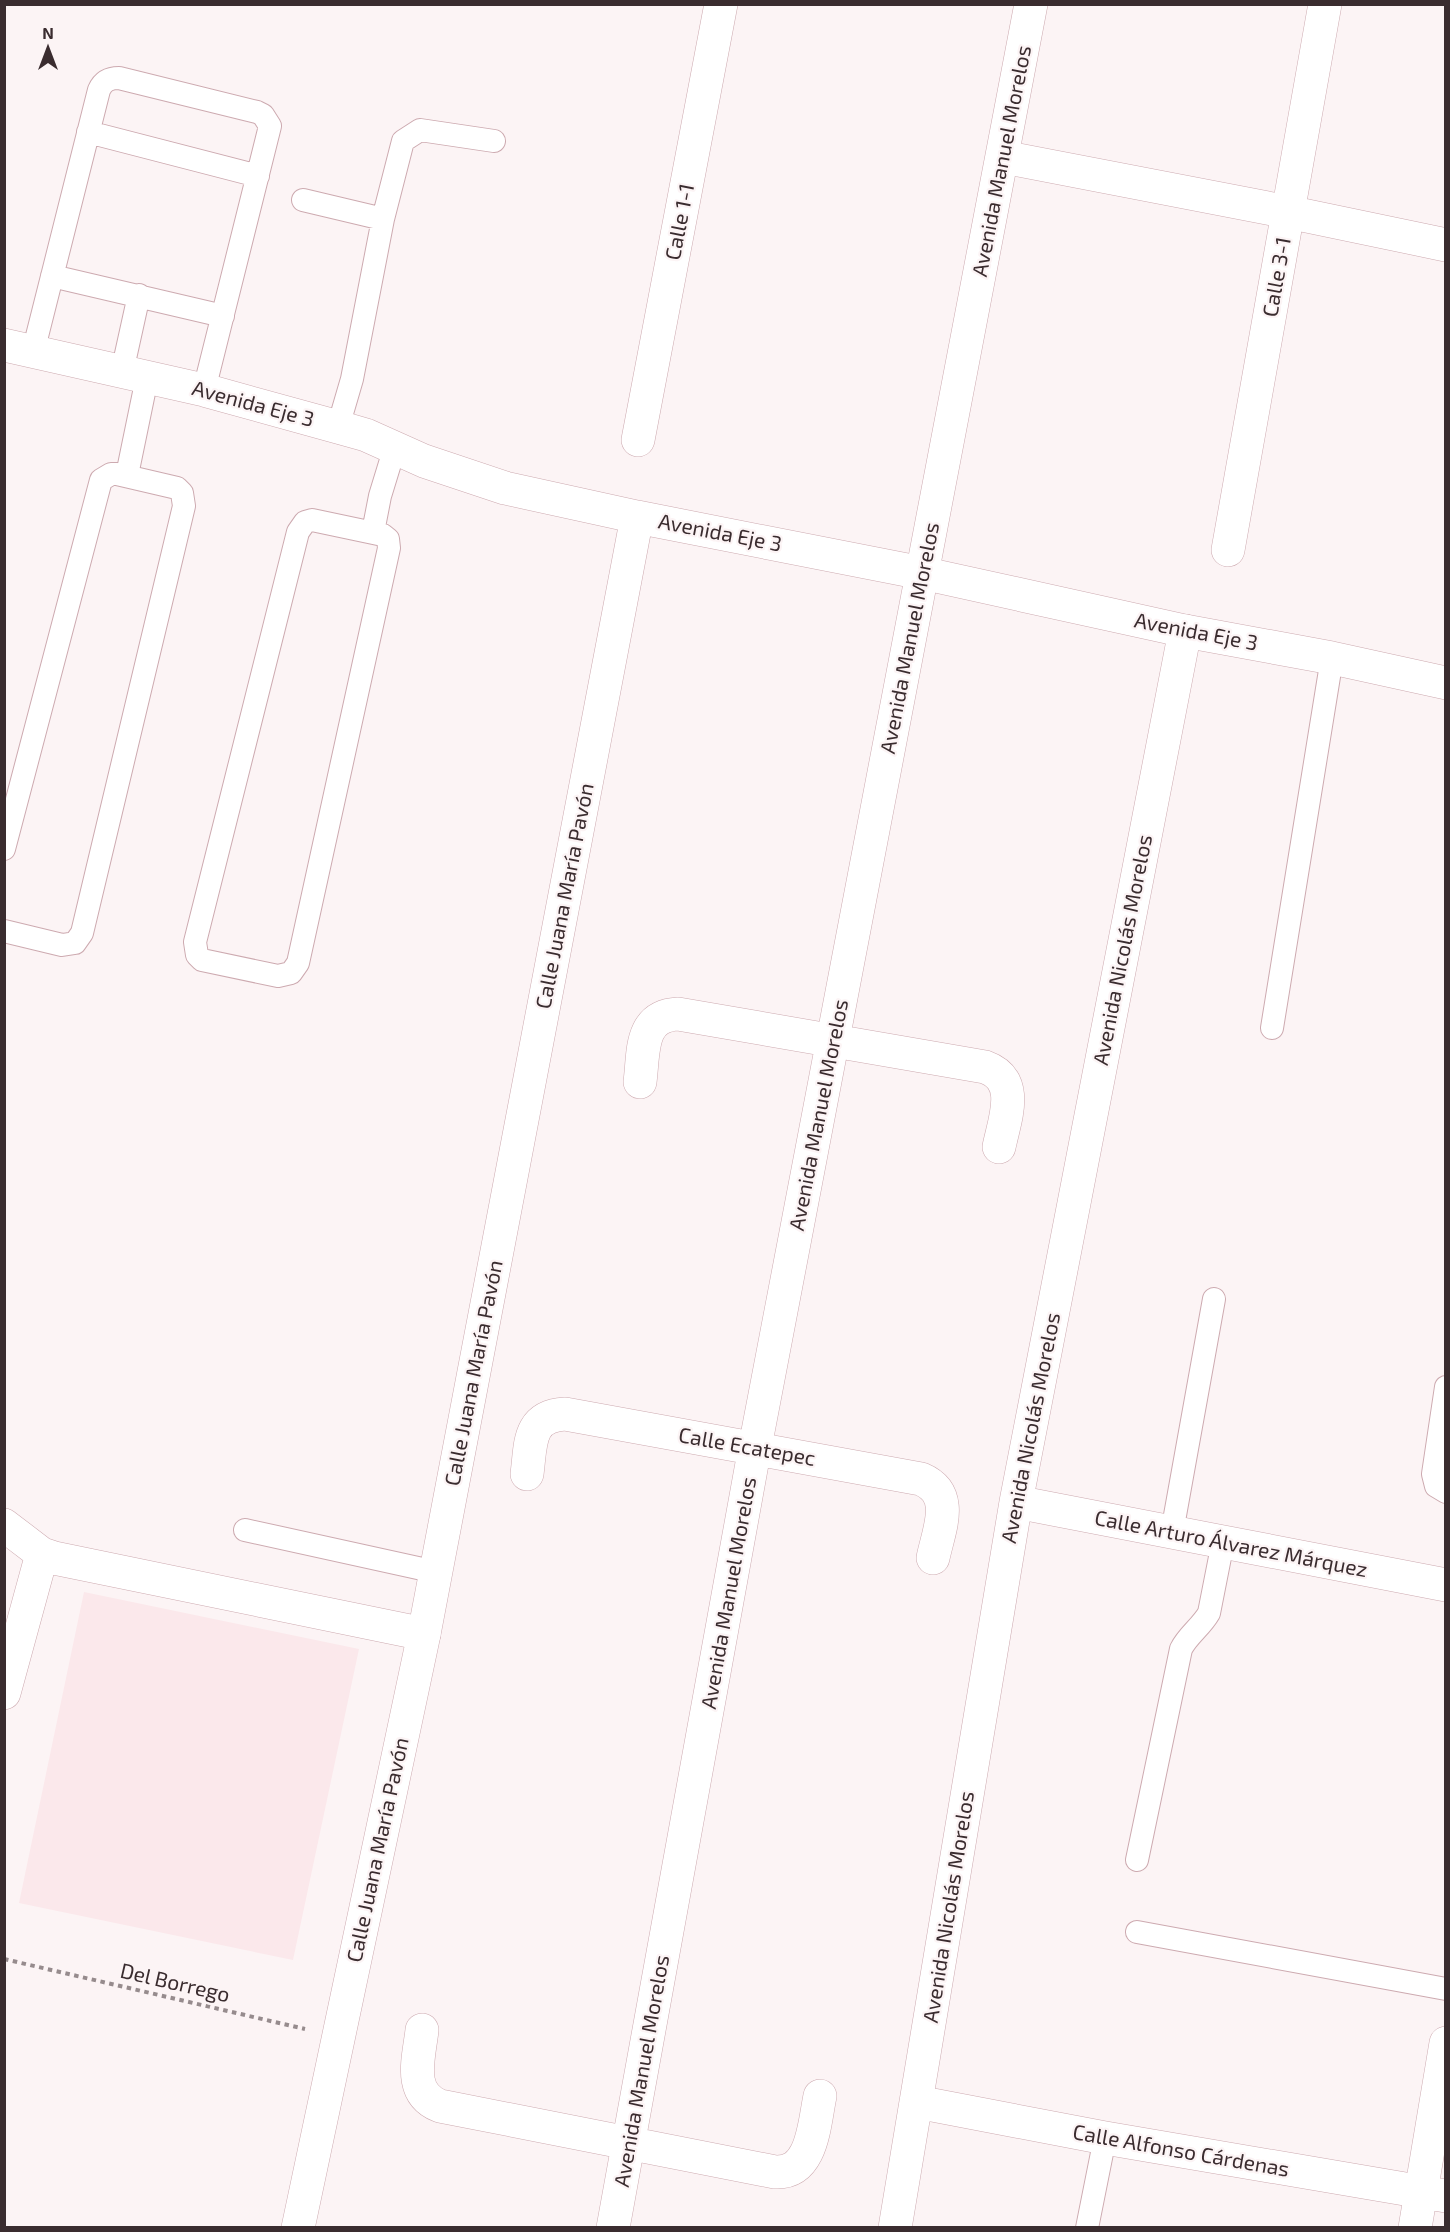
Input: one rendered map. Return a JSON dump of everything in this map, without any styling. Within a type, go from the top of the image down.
[{"type":"street","name":"Calle 1-1","points":[[638,440],[722,4]]},
{"type":"street","name":"Avenida Manuel Morelos","points":[[613,2228],[755,1447],[1031,4]]},
{"type":"street","name":"Calle 3-1","points":[[1228,550],[1325,4]]},
{"type":"street","points":[[1003,158],[1288,212],[1446,245]]},
{"type":"street","name":"Avenida Eje 3","points":[[19,349],[204,390],[339,427],[395,447],[424,461],[505,488],[637,517],[922,573],[1185,631],[1332,658],[1446,683]]},
{"type":"street","name":"Calle Juana María Pavón","points":[[298,2228],[424,1634],[637,517]]},
{"type":"street","name":"Avenida Nicolás Morelos","points":[[895,2228],[1016,1502],[1185,631]]},
{"type":"street","points":[[640,1082],[646,1038],[650,1027],[657,1019],[678,1014],[833,1043],[985,1067],[995,1071],[1003,1078],[1008,1088],[999,1147]]},
{"type":"street","name":"Calle Ecatepec","points":[[527,1474],[532,1438],[536,1427],[543,1419],[554,1414],[565,1414],[921,1479],[939,1491],[943,1501],[943,1512],[933,1558]]},
{"type":"street","name":"Calle Arturo Álvarez Márquez","points":[[1016,1502],[1446,1586]]},
{"type":"street","points":[[4,1525],[42,1554],[424,1634]]},
{"type":"street","points":[[4,1693],[42,1554]]},
{"type":"street","points":[[422,2030],[418,2087],[430,2103],[785,2173],[803,2161],[808,2151],[820,2096]]},
{"type":"street","points":[[1415,2228],[1433,2194],[1446,2043]]},
{"type":"street","name":"Calle Alfonso Cárdenas","points":[[917,2102],[1105,2138],[1433,2194]]},
{"type":"lane","points":[[19,349],[52,276],[101,84],[112,78],[258,112],[263,115],[270,126],[204,390]]},
{"type":"lane","points":[[339,427],[352,379],[383,219],[403,141],[420,130],[430,130],[494,141]]},
{"type":"lane","points":[[88,132],[258,176]]},
{"type":"lane","points":[[303,200],[383,219]]},
{"type":"lane","points":[[52,276],[223,316]]},
{"type":"lane","points":[[127,476],[139,295]]},
{"type":"lane","points":[[374,532],[380,496],[395,447]]},
{"type":"lane","points":[[4,849],[101,480],[111,474],[177,488],[182,493],[184,506],[82,933],[75,943],[62,945],[4,931]]},
{"type":"lane","points":[[318,520],[374,532],[386,537],[389,548],[298,963],[291,973],[279,976],[208,962],[197,955],[195,942],[298,532],[305,522],[318,520]]},
{"type":"lane","points":[[1272,1028],[1332,658]]},
{"type":"lane","points":[[1172,1532],[1214,1299]]},
{"type":"lane","points":[[1446,1387],[1434,1474],[1436,1486],[1446,1492]]},
{"type":"lane","points":[[245,1530],[436,1572]]},
{"type":"lane","points":[[1137,1860],[1180,1649],[1209,1613],[1222,1542]]},
{"type":"lane","points":[[1137,1932],[1446,1989]]},
{"type":"lane","points":[[1088,2228],[1105,2138]]},
{"type":"path","name":"Del Borrego","points":[[4,1959],[339,2037]]},
{"type":"shaded area","points":[[84,1592],[359,1649],[293,1960],[19,1903]]}]
